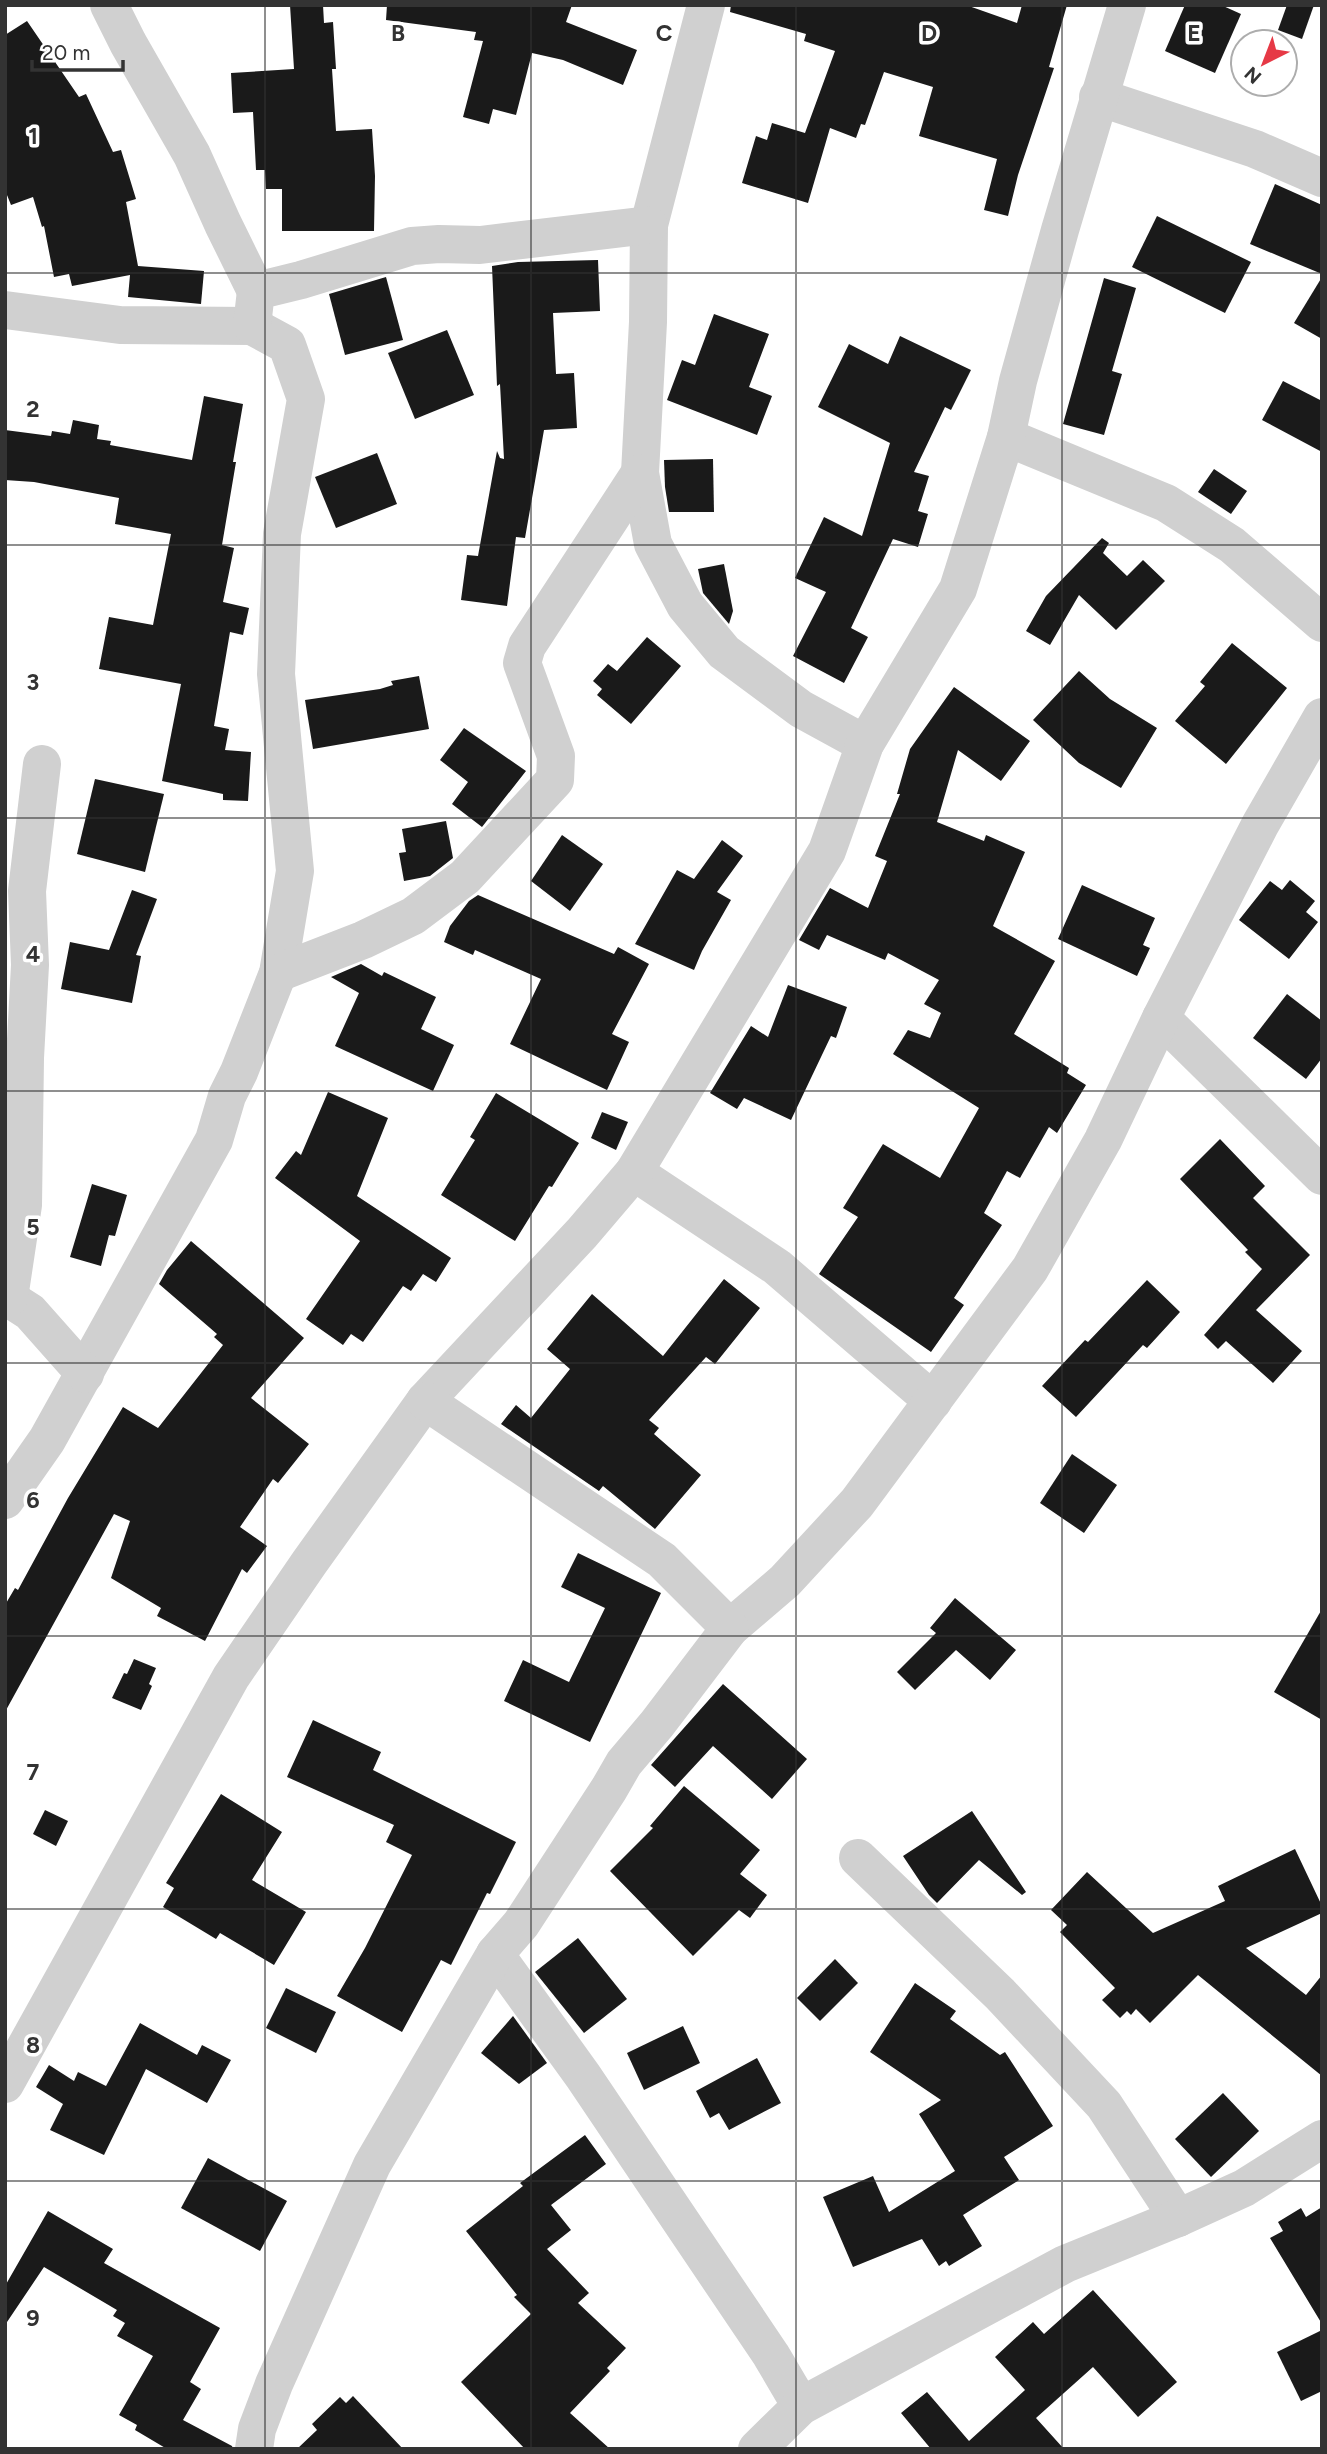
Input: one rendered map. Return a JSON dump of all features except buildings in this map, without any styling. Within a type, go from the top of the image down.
[{"type":"street","points":[[5,1500],[47,1440],[214,1140],[227,1096],[278,973],[295,871],[276,674],[282,534],[306,399],[287,345],[254,309],[223,224],[192,155],[109,5]]},
{"type":"street","points":[[706,5],[649,225],[648,322],[639,473],[653,544],[685,605],[724,652],[801,709],[865,744]]},
{"type":"street","points":[[5,2084],[231,1677],[425,1401],[582,1233],[634,1172],[827,850],[865,744],[958,589],[1006,436],[1018,381],[1098,97],[1127,5]]},
{"type":"street","points":[[1098,97],[1255,149],[1322,178]]},
{"type":"street","points":[[5,310],[120,324],[254,309],[301,280],[412,246],[480,245],[649,225]]},
{"type":"street","points":[[1006,436],[1166,503],[1232,545],[1322,623]]},
{"type":"street","points":[[278,973],[363,940],[413,916],[465,877],[555,780],[556,756],[522,663],[527,646],[639,473]]},
{"type":"street","points":[[254,2449],[257,2429],[274,2384],[372,2165],[495,1954],[521,1924],[624,1763],[730,1628],[785,1581],[857,1503],[1030,1269],[1103,1140],[1161,1018],[1260,825],[1322,717]]},
{"type":"street","points":[[43,764],[27,891],[30,965],[25,1058],[23,1205],[7,1297],[30,1312],[85,1374]]},
{"type":"street","points":[[1161,1018],[1322,1176]]},
{"type":"street","points":[[634,1172],[777,1267],[933,1401]]},
{"type":"street","points":[[425,1401],[662,1560],[730,1628]]},
{"type":"street","points":[[858,1858],[1000,1994],[1104,2105],[1178,2218]]},
{"type":"street","points":[[495,1954],[583,2076],[771,2355],[801,2406]]},
{"type":"street","points":[[757,2449],[801,2406],[1065,2264],[1244,2188],[1322,2139]]}]
